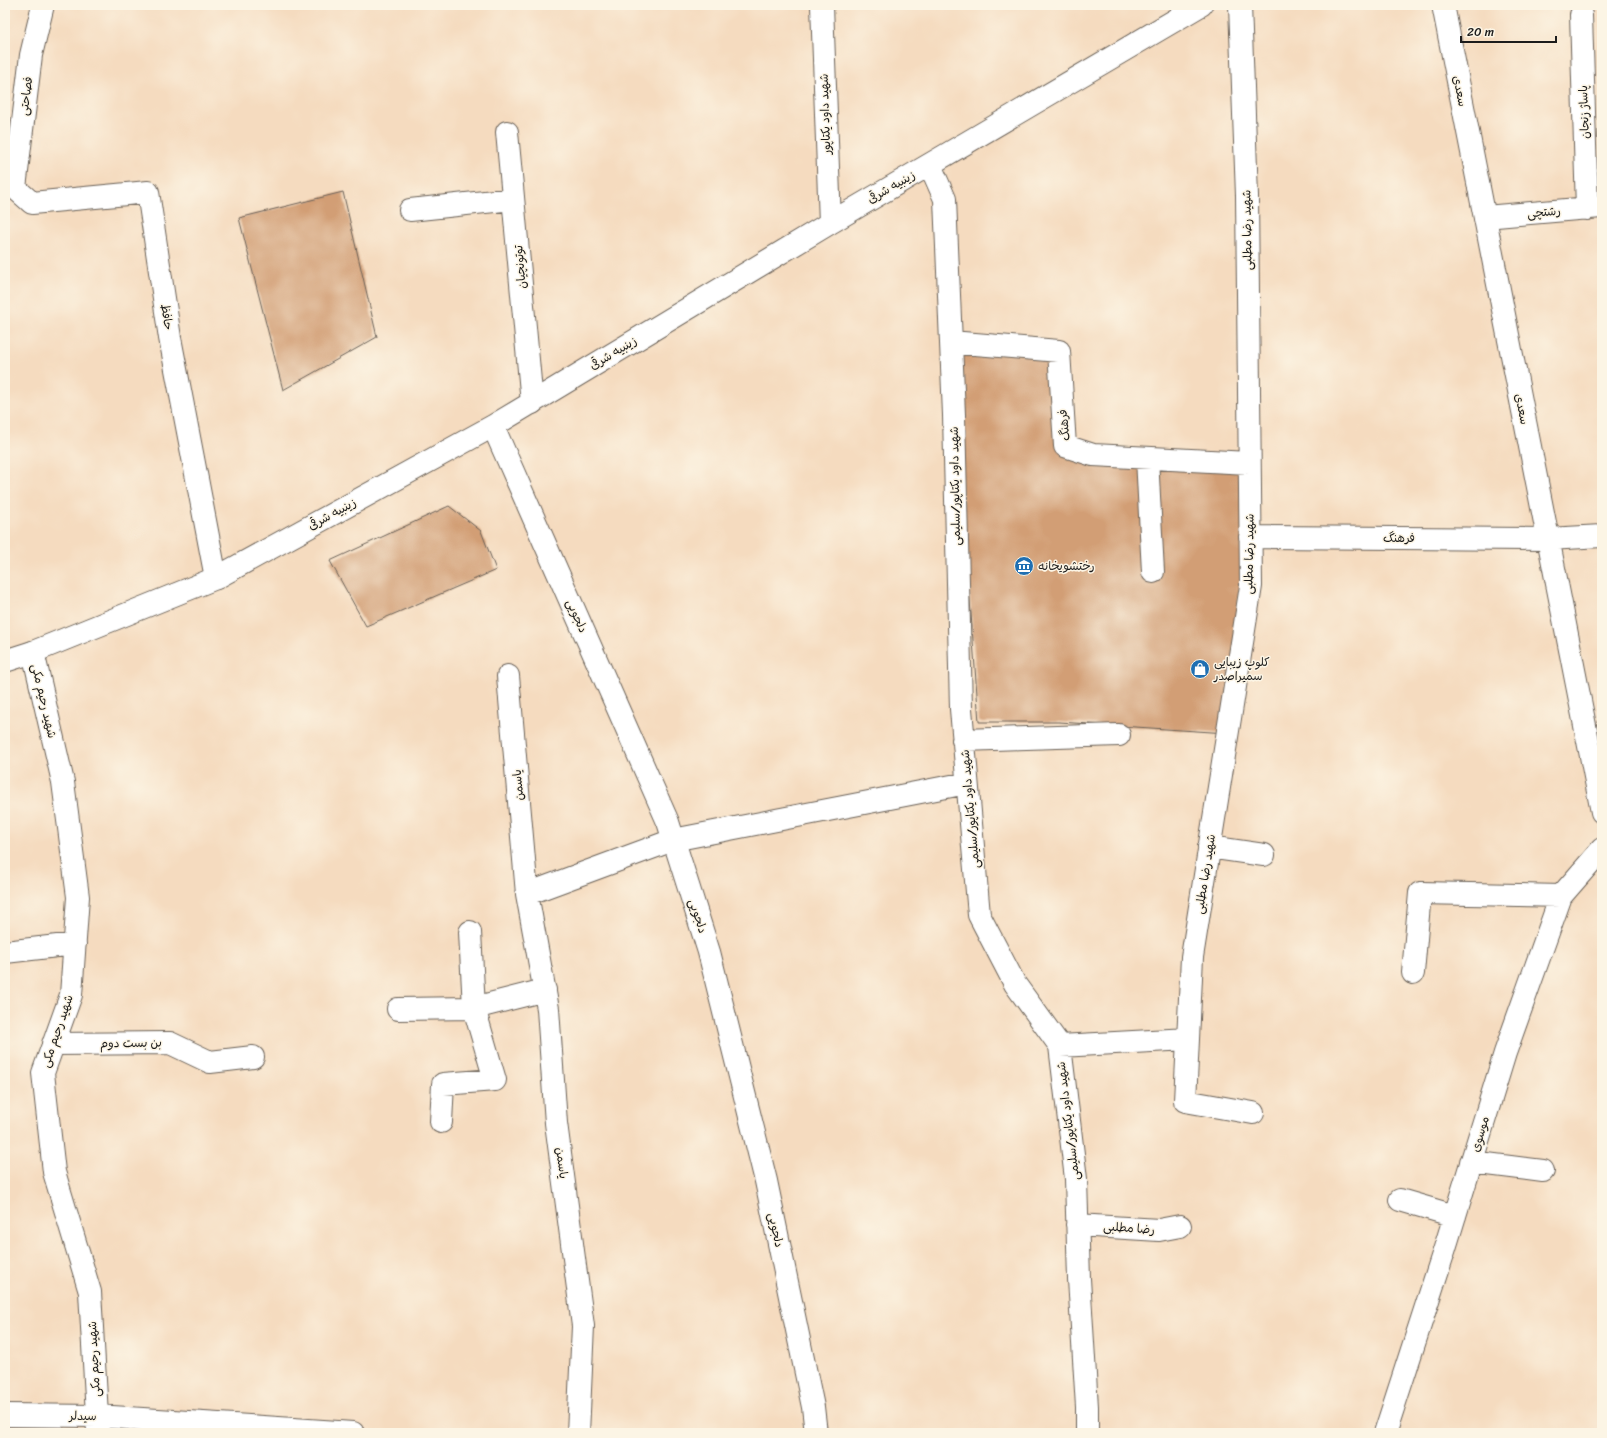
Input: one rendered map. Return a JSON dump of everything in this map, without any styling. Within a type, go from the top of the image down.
[{"type":"street","name":"فصاحتی","points":[[15,188],[31,56],[43,5]]},
{"type":"street","name":"شهید داود یکتاپور","points":[[822,5],[830,222]]},
{"type":"street","name":"زینبیه شرقی","points":[[5,661],[33,652],[216,578],[493,426],[830,222],[930,165],[1201,5]]},
{"type":"street","name":"شهید رضا مطلبی","points":[[1240,5],[1247,196],[1251,586],[1192,957],[1185,1101],[1253,1113]]},
{"type":"street","name":"سعدی","points":[[1443,5],[1602,812]]},
{"type":"street","name":"پاساژ زنجان","points":[[1581,16],[1594,208]]},
{"type":"street","name":"توتونچیان","points":[[507,132],[532,403]]},
{"type":"street","name":"شهید داود یکتاپور/سلیمی","points":[[930,165],[945,199],[951,342],[961,709],[979,915],[1015,984],[1060,1046],[1076,1179],[1087,1433]]},
{"type":"street","name":"حافظ","points":[[15,188],[32,203],[148,192],[170,338],[216,578]]},
{"type":"street","points":[[410,210],[513,199]]},
{"type":"street","name":"رشتچی","points":[[1485,218],[1594,208]]},
{"type":"street","name":"فرهنگ","points":[[951,342],[1059,351],[1065,446],[1093,455],[1249,462]]},
{"type":"street","name":"دلجویی","points":[[493,426],[668,822],[710,952],[766,1181],[813,1407],[816,1433]]},
{"type":"street","points":[[1148,458],[1152,572]]},
{"type":"street","name":"فرهنگ","points":[[1250,537],[1548,539],[1602,536]]},
{"type":"street","name":"شهید رحیم مکی","points":[[33,652],[63,782],[78,897],[71,995],[43,1073],[54,1172],[90,1292],[98,1425]]},
{"type":"street","name":"یاسمن","points":[[508,676],[527,894],[548,1009],[556,1123],[583,1326],[578,1433]]},
{"type":"street","points":[[964,740],[1119,735]]},
{"type":"street","points":[[527,894],[673,840],[968,783]]},
{"type":"street","points":[[1209,847],[1264,855]]},
{"type":"street","name":"موسوی","points":[[1385,1433],[1455,1216],[1505,1053],[1561,896],[1602,849]]},
{"type":"street","points":[[1412,973],[1420,893],[1561,896]]},
{"type":"street","points":[[441,1122],[443,1084],[495,1080],[474,1008],[470,932]]},
{"type":"street","points":[[5,952],[75,944]]},
{"type":"street","points":[[398,1009],[474,1008],[545,990]]},
{"type":"street","points":[[1060,1046],[1188,1039]]},
{"type":"street","name":"بن بست دوم","points":[[54,1044],[170,1043],[210,1062],[253,1057]]},
{"type":"street","points":[[1472,1162],[1543,1171]]},
{"type":"street","points":[[1400,1200],[1455,1216]]},
{"type":"street","name":"رضا مطلبی","points":[[1077,1225],[1159,1230],[1180,1226]]},
{"type":"street","name":"سیدلر","points":[[5,1415],[98,1425],[353,1433]]},
{"type":"building","points":[[343,192],[377,337],[283,390],[239,218]]},
{"type":"building","name":"رختشویخانه","points":[[951,342],[1059,351],[1065,446],[1249,463],[1231,705],[1227,733],[1059,722],[979,722]]},
{"type":"building","points":[[449,506],[481,531],[496,570],[366,626],[330,561]]},
{"type":"place","name":"رختشویخانه","points":[[1024,566]]},
{"type":"place","name":"کلوپ زیبایی سمیراصدر","points":[[1200,669]]}]
